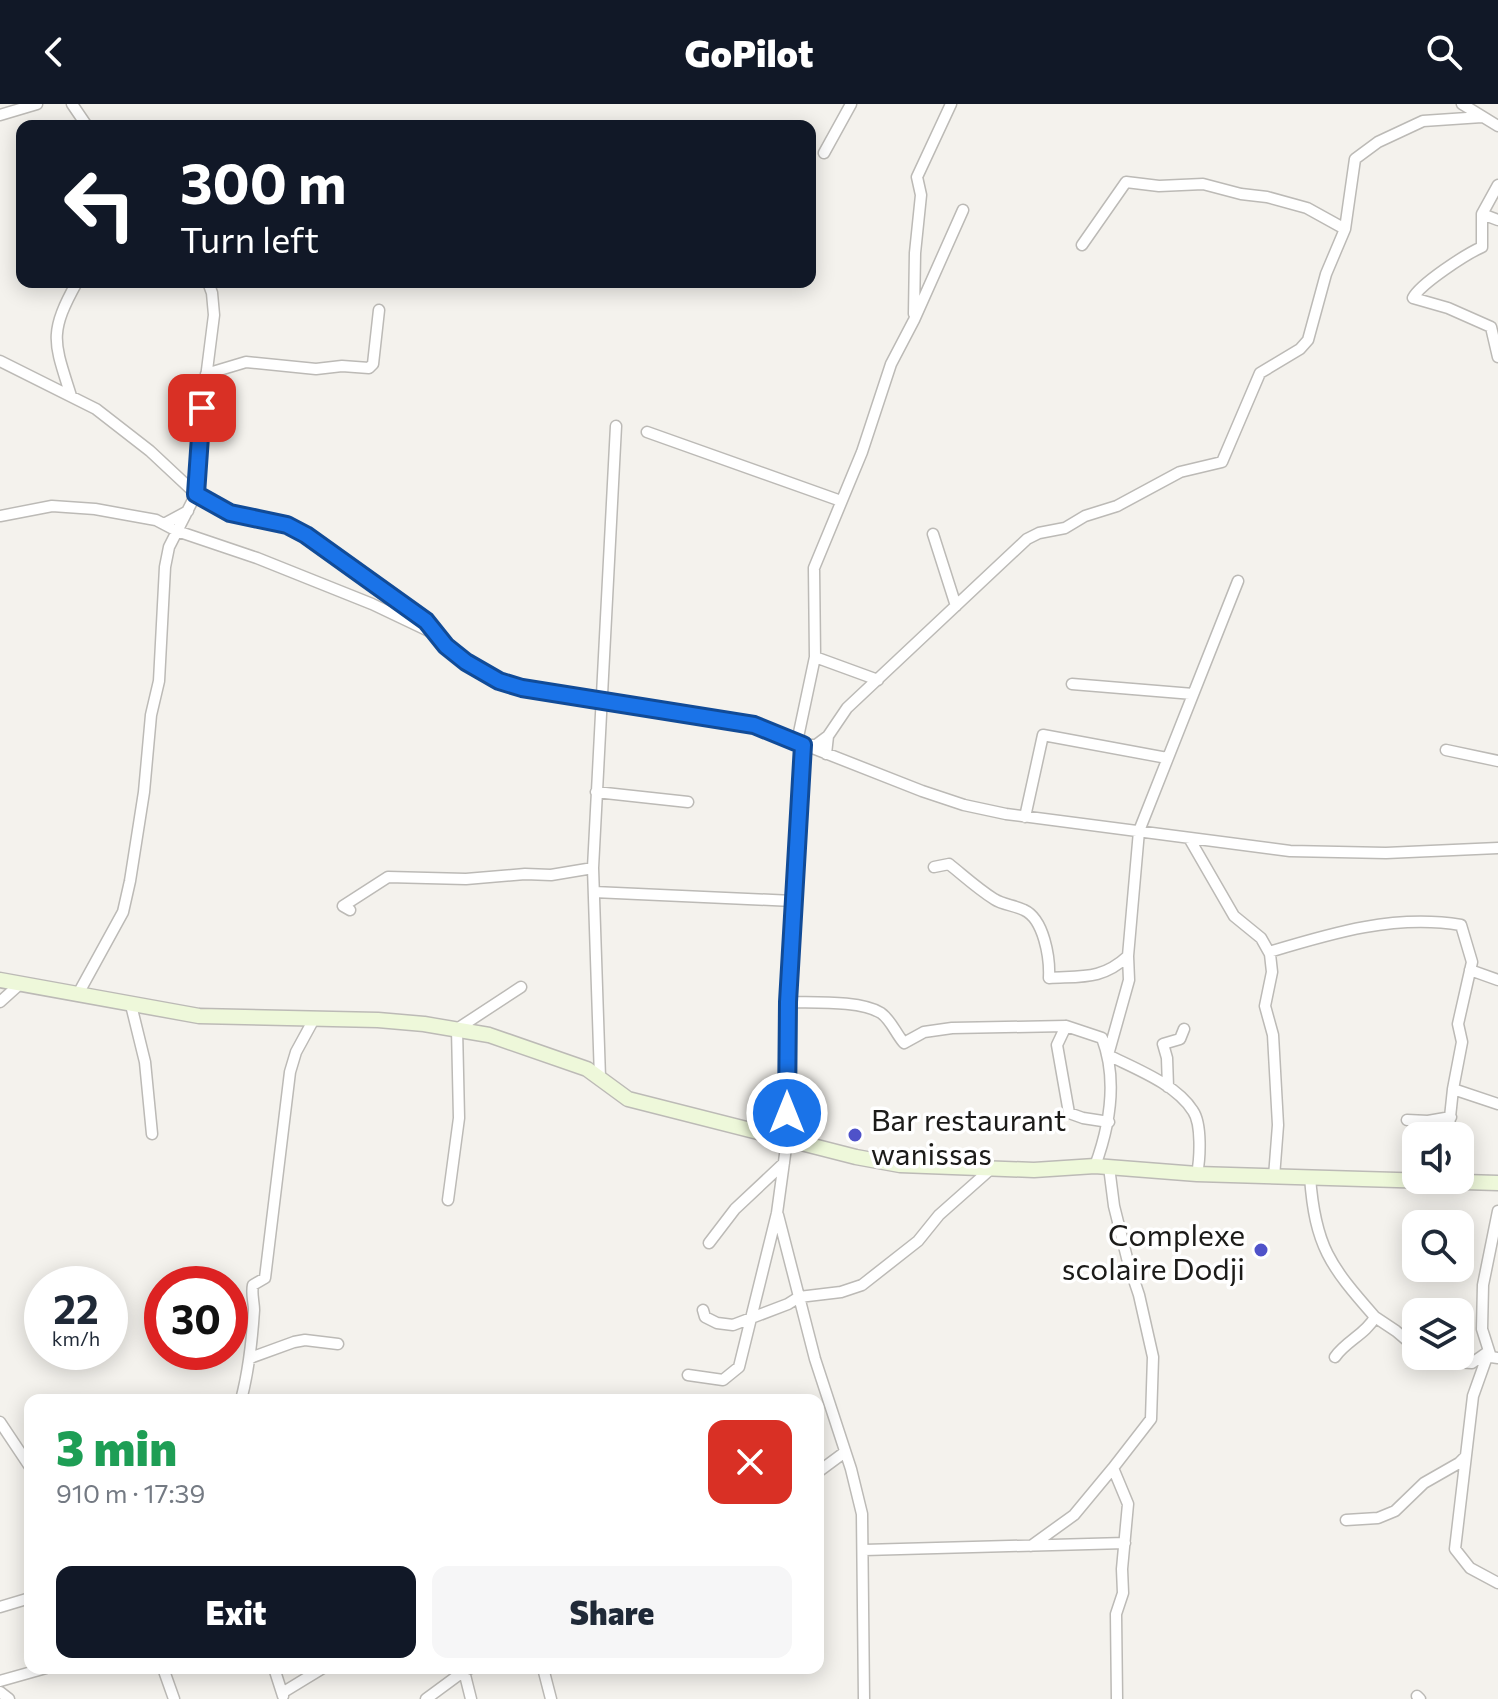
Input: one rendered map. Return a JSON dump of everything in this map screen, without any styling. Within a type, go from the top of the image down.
[{"type":"main road","points":[[0,980],[199,1016],[378,1020],[457,1029],[512,1042],[587,1069],[628,1099],[900,1165],[1034,1170],[1102,1167],[1197,1174],[1402,1179]]},
{"type":"main road","points":[[1474,1181],[1498,1183]]},
{"type":"street","points":[[0,115],[37,104]]},
{"type":"street","points":[[824,153],[851,104]]},
{"type":"street","points":[[914,320],[915,253],[921,195],[917,177],[951,104]]},
{"type":"street","points":[[1462,104],[1498,126]]},
{"type":"street","points":[[800,744],[816,745],[828,736],[847,708],[1027,539],[1039,533],[1065,528],[1085,516],[1117,506],[1180,472],[1222,462],[1257,377],[1287,354],[1300,349],[1308,340],[1326,274],[1345,229],[1355,159],[1364,150],[1423,121],[1482,117]]},
{"type":"street","points":[[1082,245],[1126,182],[1159,186],[1203,184],[1267,197],[1307,208],[1345,229]]},
{"type":"street","points":[[1498,185],[1482,214],[1482,247],[1418,288],[1413,298],[1448,308],[1491,327],[1498,357]]},
{"type":"street","points":[[688,1375],[723,1380],[735,1372],[741,1362],[777,1213],[787,1140],[788,1002],[800,744],[815,657],[814,568],[862,452],[891,364],[963,210]]},
{"type":"street","points":[[1482,214],[1498,220]]},
{"type":"street","points":[[71,396],[59,356],[56,333],[59,312],[73,288]]},
{"type":"street","points":[[78,994],[123,912],[130,881],[144,792],[151,715],[159,681],[165,567],[169,547],[196,494],[214,315],[210,288]]},
{"type":"street","points":[[206,374],[246,362],[316,369],[342,366],[369,368],[373,364],[379,310]]},
{"type":"street","points":[[0,361],[96,409],[150,451],[196,494],[230,513],[297,529],[426,621],[435,634],[466,662],[499,681],[522,688],[754,725],[964,805],[1025,817],[1290,851],[1397,853],[1498,848]]},
{"type":"street","points":[[600,1078],[593,868],[616,426]]},
{"type":"street","points":[[647,432],[841,501]]},
{"type":"street","points":[[0,516],[31,509],[70,506],[135,515],[358,598],[435,634]]},
{"type":"street","points":[[164,524],[188,511]]},
{"type":"street","points":[[933,534],[956,606]]},
{"type":"street","points":[[1108,1055],[1129,980],[1128,956],[1139,831],[1238,581]]},
{"type":"street","points":[[815,657],[878,680]]},
{"type":"street","points":[[1072,684],[1193,694]]},
{"type":"street","points":[[1025,817],[1043,735],[1167,758]]},
{"type":"street","points":[[826,754],[828,736]]},
{"type":"street","points":[[1446,750],[1498,761]]},
{"type":"street","points":[[596,792],[688,802]]},
{"type":"street","points":[[1189,838],[1234,916],[1261,938],[1269,952],[1272,972],[1265,1006],[1273,1035],[1278,1125],[1274,1177]]},
{"type":"street","points":[[934,867],[949,864],[996,901],[1032,915],[1039,925],[1049,978],[1099,975],[1128,956]]},
{"type":"street","points":[[350,910],[343,906],[388,877],[466,879],[551,875],[593,868]]},
{"type":"street","points":[[594,892],[793,901]]},
{"type":"street","points":[[1269,952],[1345,929],[1426,920],[1461,925],[1472,962],[1458,1024],[1462,1042],[1450,1122]]},
{"type":"street","points":[[1470,970],[1498,980]]},
{"type":"street","points":[[0,1002],[20,984]]},
{"type":"street","points":[[448,1200],[459,1118],[457,1029],[521,987]]},
{"type":"street","points":[[788,1002],[840,1004],[874,1010],[883,1015],[904,1043],[924,1032],[952,1028],[1066,1026],[1102,1038],[1108,1055],[1111,1092],[1102,1167],[1139,1295],[1153,1357],[1151,1419],[1074,1515],[1031,1546]]},
{"type":"street","points":[[131,1005],[145,1062],[152,1134]]},
{"type":"street","points":[[242,1394],[250,1358],[254,1305],[252,1290],[253,1285],[265,1278],[290,1072],[296,1052],[314,1019]]},
{"type":"street","points":[[1066,1026],[1057,1045],[1069,1113],[1109,1122]]},
{"type":"street","points":[[1168,1087],[1163,1044],[1180,1039],[1184,1029]]},
{"type":"street","points":[[1108,1055],[1168,1087],[1195,1113],[1201,1157],[1197,1174]]},
{"type":"street","points":[[1453,1089],[1498,1104]]},
{"type":"street","points":[[1407,1120],[1428,1121],[1451,1117]]},
{"type":"street","points":[[709,1243],[735,1209],[784,1163]]},
{"type":"street","points":[[703,1310],[705,1317],[724,1325],[733,1325],[799,1297],[848,1290],[868,1281],[918,1241],[939,1215],[992,1168]]},
{"type":"street","points":[[1310,1177],[1314,1217],[1324,1250],[1347,1286],[1375,1317],[1402,1337]]},
{"type":"street","points":[[1494,1355],[1482,1329],[1483,1285],[1498,1211]]},
{"type":"street","points":[[777,1213],[862,1514],[864,1699]]},
{"type":"street","points":[[1335,1357],[1343,1346],[1371,1325],[1375,1317]]},
{"type":"street","points":[[250,1358],[305,1340],[338,1344]]},
{"type":"street","points":[[1474,1362],[1494,1355]]},
{"type":"street","points":[[1494,1355],[1473,1396],[1455,1549],[1470,1568],[1498,1583]]},
{"type":"street","points":[[0,1422],[24,1458]]},
{"type":"street","points":[[824,1468],[845,1452]]},
{"type":"street","points":[[1346,1520],[1378,1518],[1395,1511],[1424,1483],[1459,1463],[1467,1454]]},
{"type":"street","points":[[1113,1468],[1128,1504],[1123,1593],[1116,1614],[1117,1699]]},
{"type":"street","points":[[864,1550],[1125,1543]]},
{"type":"street","points":[[0,1607],[24,1600]]},
{"type":"street","points":[[0,1681],[25,1674]]},
{"type":"street","points":[[165,1674],[174,1699]]},
{"type":"street","points":[[276,1674],[283,1696],[314,1674]]},
{"type":"street","points":[[426,1699],[461,1674]]},
{"type":"street","points":[[468,1674],[471,1699]]},
{"type":"street","points":[[545,1674],[551,1699]]},
{"type":"street","points":[[0,1692],[9,1699]]},
{"type":"place","name":"Bar restaurant wanissas","points":[[855,1135]]},
{"type":"place","name":"Complexe scolaire Dodji","points":[[1261,1250]]},
{"type":"route","points":[[202,408],[196,494],[230,513],[297,529],[426,621],[446,646],[466,662],[499,681],[522,688],[754,725],[803,745],[788,1002],[787,1113]]}]
